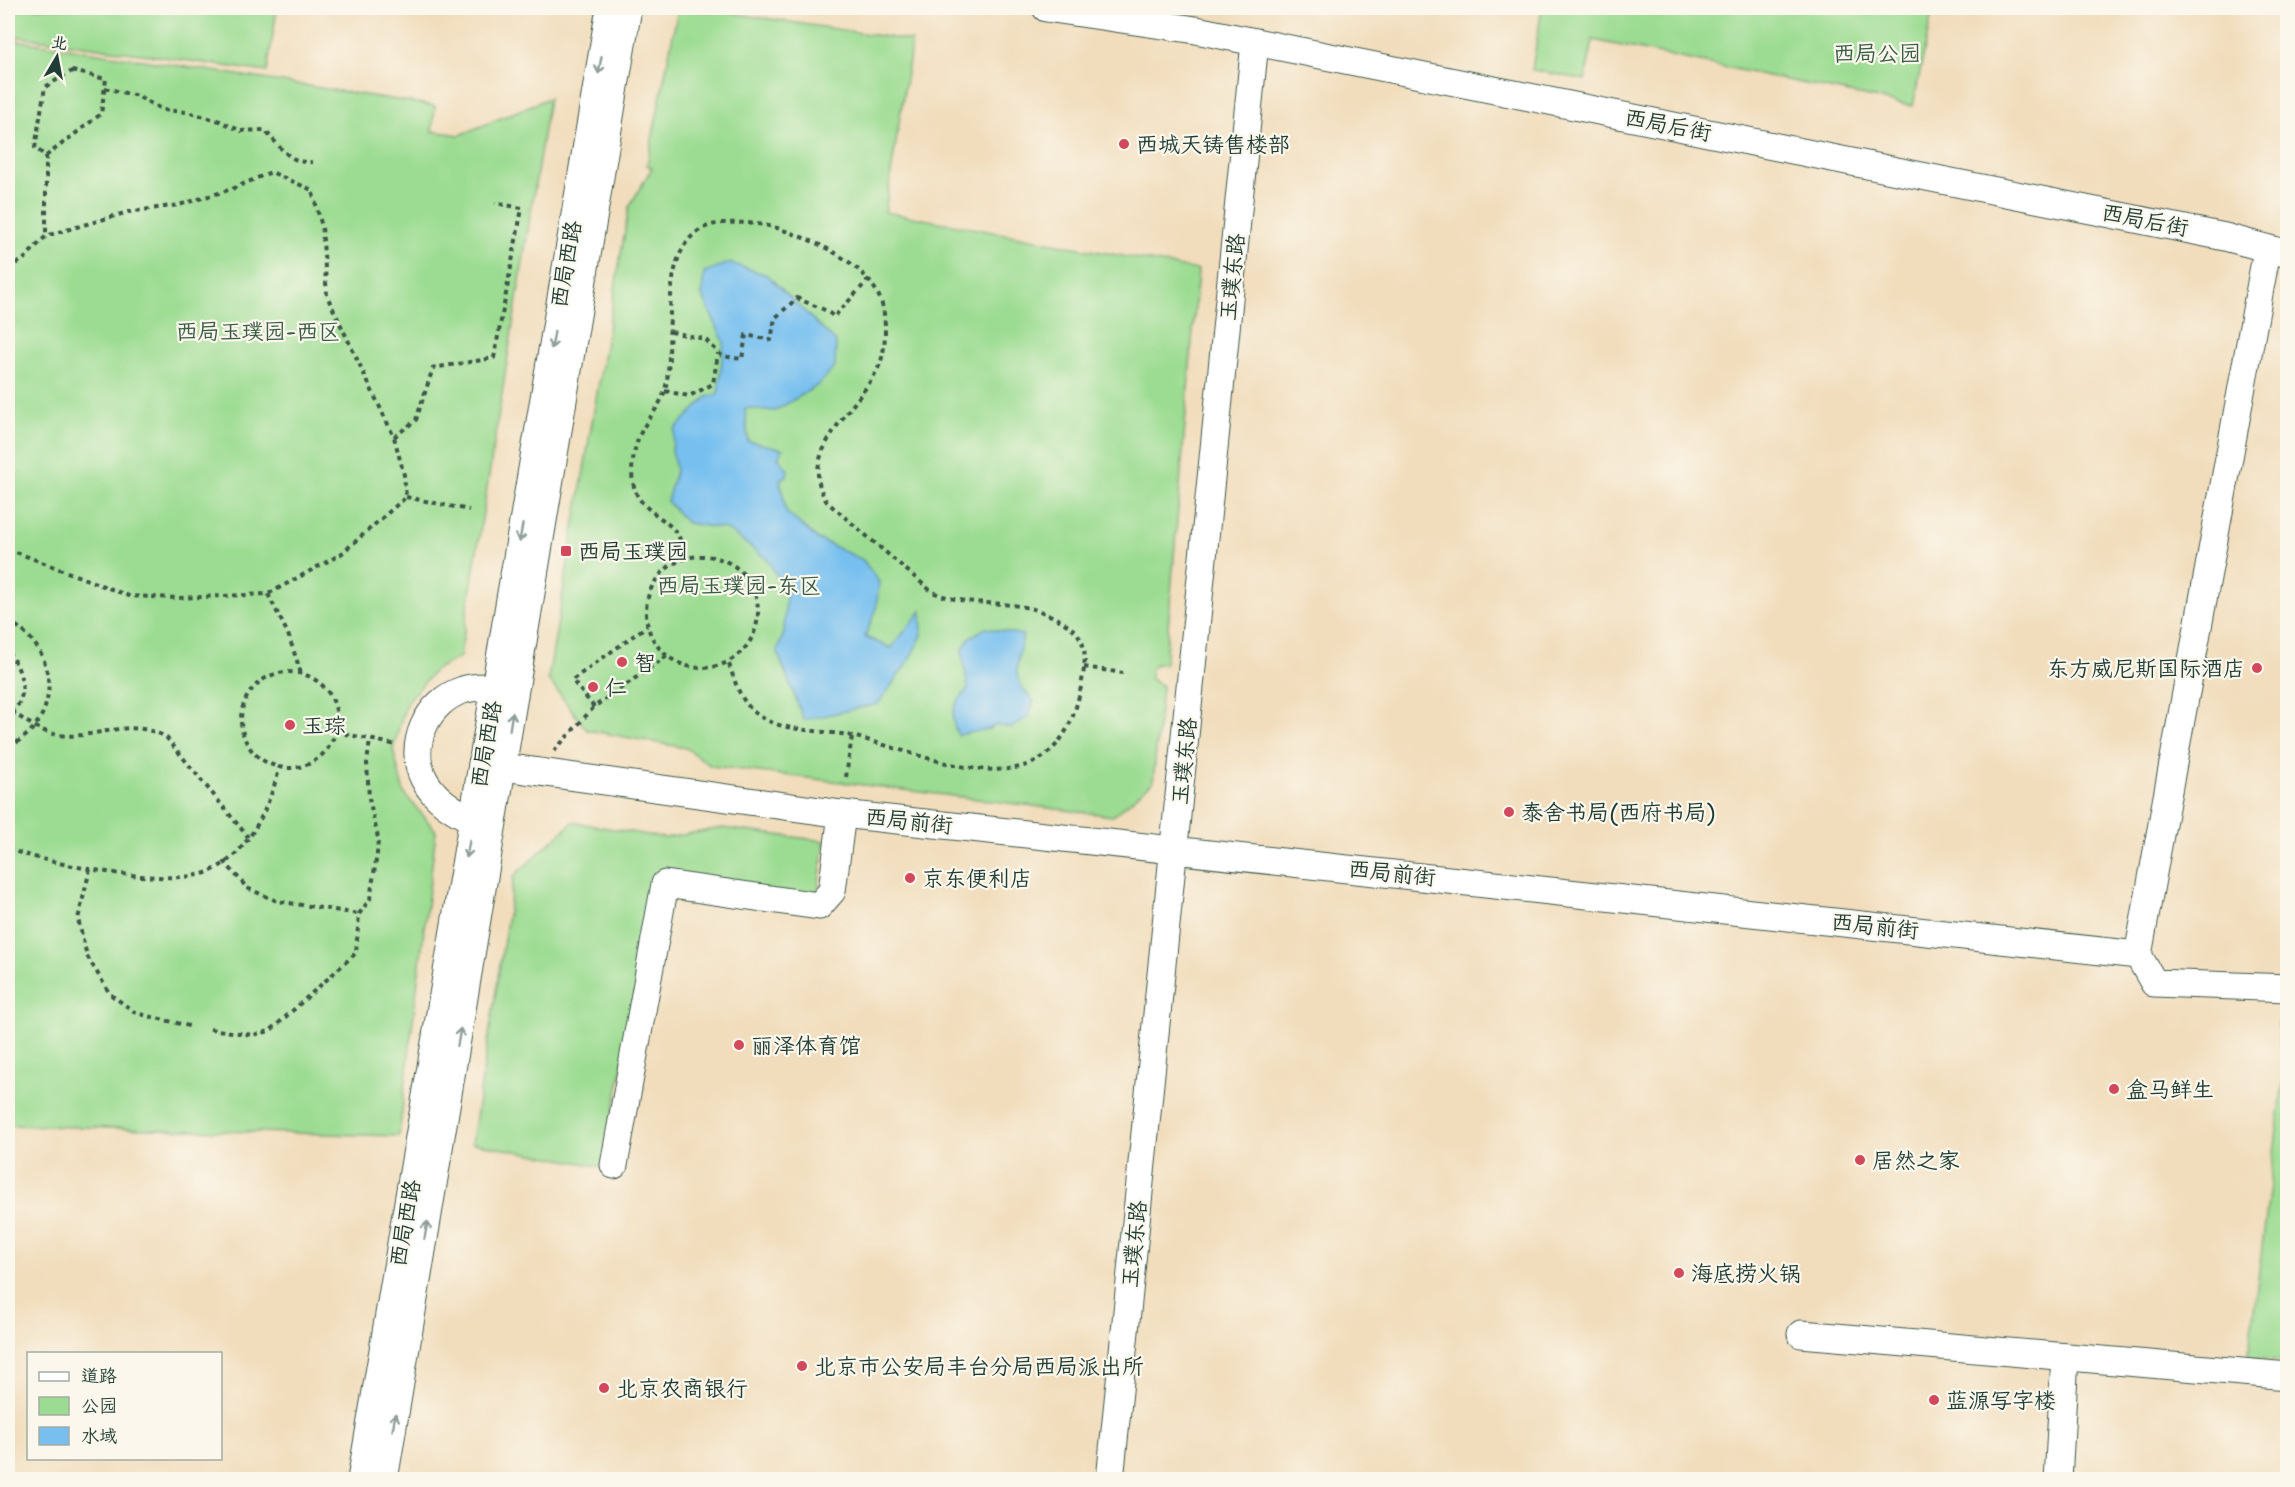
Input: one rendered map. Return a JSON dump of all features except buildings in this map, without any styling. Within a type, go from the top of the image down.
[{"type":"street","name":"西局西路","points":[[361,1479],[473,820],[493,765],[495,687],[609,8]]},
{"type":"street","name":"西局西路","points":[[384,1479],[493,765],[628,8]]},
{"type":"street","name":"西局后街","points":[[1046,8],[1255,42],[2224,237],[2277,252]]},
{"type":"street","name":"玉璞东路","points":[[1110,1479],[1255,42]]},
{"type":"street","points":[[2277,252],[2138,955],[2154,983],[2288,988]]},
{"type":"street","points":[[473,820],[446,806],[430,788],[419,766],[418,750],[421,733],[436,706],[464,689],[495,687]]},
{"type":"street","name":"西局前街","points":[[493,765],[842,814],[2138,955]]},
{"type":"street","points":[[614,1165],[665,884],[819,906],[832,891],[842,814]]},
{"type":"street","points":[[1801,1334],[2288,1376]]},
{"type":"street","points":[[2058,1479],[2065,1357]]},
{"type":"path","points":[[72,71],[106,79],[101,114],[46,156],[35,148],[45,87],[72,71]]},
{"type":"path","points":[[105,88],[137,96],[163,110],[220,121],[241,131],[264,130],[288,157],[302,162],[312,162]]},
{"type":"path","points":[[46,156],[46,236]]},
{"type":"path","points":[[8,268],[23,260],[46,236],[128,212],[179,205],[232,189],[271,172],[312,190],[322,227],[327,296],[394,437],[404,475],[406,496]]},
{"type":"path","points":[[394,437],[416,420],[433,368],[494,358],[522,208],[495,203]]},
{"type":"path","points":[[686,558],[676,533],[644,507],[633,485],[632,473],[640,436],[665,391],[671,332],[672,282],[678,258],[690,236],[701,228],[733,222],[773,227],[794,234],[845,259],[869,279],[881,298],[884,352],[873,376],[824,449],[817,477],[822,495],[836,512],[931,591],[952,599],[1018,604],[1058,619],[1080,638],[1085,653],[1079,696],[1064,732],[1045,755],[1026,766],[999,771],[964,767],[852,736],[790,727],[764,719],[744,701],[728,661]]},
{"type":"path","points":[[671,332],[705,339],[720,354],[742,359],[746,335],[771,340],[775,318],[798,298],[816,308],[826,308],[834,317],[869,279]]},
{"type":"path","points":[[665,391],[688,396],[713,384],[720,354]]},
{"type":"path","points":[[406,496],[469,510]]},
{"type":"path","points":[[8,549],[129,596],[178,598],[268,594],[341,554],[406,496]]},
{"type":"path","points":[[706,555],[725,560],[741,571],[752,586],[758,604],[757,623],[750,641],[738,656],[702,668],[683,665],[666,656],[655,642],[647,626],[646,609],[649,591],[658,576],[672,564],[686,558],[706,555]]},
{"type":"path","points":[[268,594],[288,634],[301,674]]},
{"type":"path","points":[[8,621],[28,634],[41,651],[48,672],[49,694],[42,716],[28,733],[8,747]]},
{"type":"path","points":[[594,707],[572,680],[647,626]]},
{"type":"path","points":[[8,652],[22,677],[20,697],[10,714],[58,735],[126,728],[152,729],[166,737],[179,749],[195,774],[248,837]]},
{"type":"path","points":[[535,771],[594,707],[666,656]]},
{"type":"path","points":[[1084,667],[1124,673]]},
{"type":"path","points":[[279,674],[301,674],[315,680],[330,696],[338,717],[336,732],[329,747],[318,759],[303,766],[270,764],[257,755],[246,742],[242,726],[242,710],[248,695],[258,683],[279,674]]},
{"type":"path","points":[[336,732],[418,750]]},
{"type":"path","points":[[846,777],[852,736]]},
{"type":"path","points":[[210,1029],[253,1035],[270,1031],[356,952],[359,914],[370,899],[377,854],[378,837],[369,798],[367,763],[370,740]]},
{"type":"path","points":[[8,849],[28,857],[90,869],[165,876],[210,871],[225,861],[248,837],[273,792],[280,766]]},
{"type":"path","points":[[225,861],[247,888],[277,901],[359,914]]},
{"type":"path","points":[[90,869],[78,919],[87,956],[110,994],[136,1013],[189,1026]]},
{"type":"green space","points":[[8,8],[277,8],[267,72],[8,35]]},
{"type":"green space","name":"西局公园","points":[[1542,8],[1933,8],[1913,106],[1593,40],[1585,80],[1532,70]]},
{"type":"green space","name":"西局玉璞园-东区","points":[[678,9],[725,12],[912,41],[885,212],[1198,270],[1165,664],[1156,664],[1151,669],[1151,679],[1162,686],[1153,782],[1113,816],[711,766],[686,748],[587,730],[548,679],[629,207],[652,168],[647,165]]},
{"type":"green space","name":"西局玉璞园-西区","points":[[8,39],[435,106],[432,131],[460,135],[549,98],[460,657],[435,670],[406,703],[393,750],[404,793],[436,831],[399,1136],[8,1125]]},
{"type":"green space","points":[[573,822],[665,838],[722,828],[825,841],[818,890],[812,898],[659,875],[603,1167],[472,1143],[514,876]]},
{"type":"green space","points":[[2282,1009],[2288,1009],[2287,1361],[2248,1358],[2284,1074],[2278,1026]]},
{"type":"water","points":[[730,263],[767,275],[836,342],[835,367],[818,385],[775,411],[745,408],[748,441],[783,449],[778,457],[788,470],[787,476],[780,479],[786,512],[818,539],[863,560],[879,582],[876,610],[865,637],[891,648],[921,611],[922,635],[908,662],[878,704],[804,720],[777,651],[784,633],[786,593],[768,560],[726,529],[687,523],[667,501],[676,470],[672,450],[675,429],[707,397],[718,394],[724,342],[702,295],[704,272]]},
{"type":"water","points":[[986,628],[1023,635],[1017,663],[1018,678],[1026,693],[1034,700],[1029,716],[1012,728],[995,725],[989,729],[958,735],[953,722],[954,710],[959,699],[968,689],[962,651],[970,637]]},
{"type":"place","name":"西城天铸售楼部","points":[[1124,144]]},
{"type":"place","name":"西局玉璞园","points":[[566,551]]},
{"type":"place","name":"智","points":[[622,662]]},
{"type":"place","name":"东方威尼斯国际酒店","points":[[2257,668]]},
{"type":"place","name":"仁","points":[[593,687]]},
{"type":"place","name":"玉琮","points":[[290,725]]},
{"type":"place","name":"泰舍书局(西府书局)","points":[[1509,812]]},
{"type":"place","name":"京东便利店","points":[[910,878]]},
{"type":"place","name":"丽泽体育馆","points":[[739,1045]]},
{"type":"place","name":"盒马鲜生","points":[[2114,1089]]},
{"type":"place","name":"居然之家","points":[[1860,1160]]},
{"type":"place","name":"海底捞火锅","points":[[1679,1273]]},
{"type":"place","name":"北京市公安局丰台分局西局派出所","points":[[802,1366]]},
{"type":"place","name":"北京农商银行","points":[[604,1388]]},
{"type":"place","name":"蓝源写字楼","points":[[1934,1400]]}]
